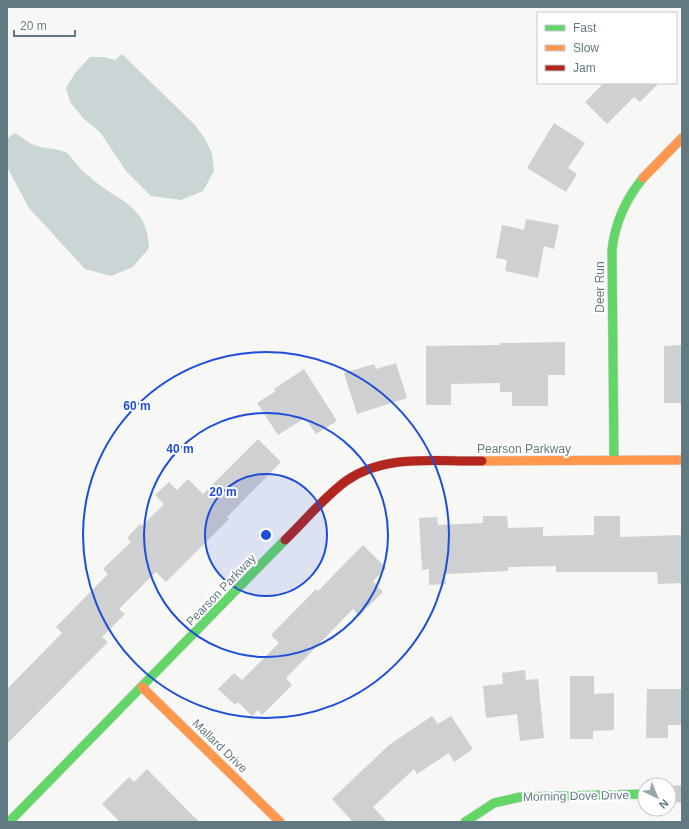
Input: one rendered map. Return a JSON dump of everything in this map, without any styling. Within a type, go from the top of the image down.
[{"type":"street","name":"Deer Run","points":[[614,460],[612,250],[615,225],[626,199],[634,188],[682,138]]},
{"type":"street","name":"Pearson Parkway","points":[[9,822],[332,493],[350,477],[383,464],[395,462],[682,460]]},
{"type":"street","name":"Mallard Drive","points":[[142,687],[280,822]]},
{"type":"street","name":"Morning Dove Drive","points":[[465,822],[494,803],[520,797],[637,794]]},
{"type":"shaded area","points":[[122,54],[195,125],[205,139],[212,153],[214,171],[203,191],[181,200],[151,196],[126,171],[100,132],[84,119],[70,102],[66,88],[75,73],[90,57],[104,57],[115,60]]},
{"type":"shaded area","points":[[14,133],[34,145],[60,150],[67,153],[92,179],[130,206],[137,213],[143,222],[147,233],[149,248],[133,267],[111,276],[85,269],[29,208],[7,167],[7,139]]},
{"type":"building","points":[[603,84],[658,84],[640,102],[634,97],[607,124],[585,102]]},
{"type":"building","points":[[554,123],[585,143],[568,168],[577,174],[566,192],[527,168]]},
{"type":"building","points":[[526,219],[559,225],[554,249],[544,246],[538,278],[505,271],[507,260],[496,258],[502,225],[524,230]]},
{"type":"building","points":[[565,342],[565,375],[548,375],[548,406],[512,406],[512,392],[500,392],[500,383],[451,384],[451,405],[426,405],[426,346]]},
{"type":"building","points":[[682,345],[682,403],[664,403],[664,346]]},
{"type":"building","points":[[396,363],[407,398],[357,414],[344,373],[374,364],[376,369]]},
{"type":"building","points":[[304,369],[337,421],[316,434],[305,418],[278,435],[257,403],[276,391],[274,389]]},
{"type":"building","points":[[258,439],[281,462],[227,517],[229,519],[166,582],[156,572],[119,609],[125,614],[102,637],[108,642],[7,744],[7,689],[62,633],[56,627],[108,574],[103,569],[131,542],[127,538],[140,524],[142,526],[164,504],[155,495],[169,482],[177,490],[188,479],[203,494]]},
{"type":"building","points":[[483,516],[507,516],[508,528],[543,527],[543,536],[594,535],[594,516],[620,516],[620,537],[682,535],[682,583],[658,584],[657,572],[556,572],[556,566],[509,567],[508,571],[445,574],[446,584],[429,585],[429,569],[422,570],[419,518],[437,517],[438,525],[483,523]]},
{"type":"building","points":[[363,545],[386,568],[373,581],[383,592],[359,616],[353,609],[286,678],[292,685],[262,715],[258,710],[252,716],[238,702],[235,705],[218,689],[234,673],[242,680],[279,643],[271,635],[316,589],[318,591]]},
{"type":"building","points":[[525,670],[526,680],[538,679],[544,738],[520,741],[517,714],[486,718],[483,686],[503,684],[502,673]]},
{"type":"building","points":[[570,676],[594,676],[594,694],[614,693],[614,730],[593,731],[593,739],[570,739]]},
{"type":"building","points":[[647,689],[682,689],[682,725],[668,725],[668,738],[646,738]]},
{"type":"building","points":[[432,716],[438,724],[451,716],[473,749],[454,762],[449,753],[417,774],[414,769],[373,807],[387,822],[353,822],[332,799],[389,745]]},
{"type":"building","points":[[147,769],[199,822],[120,822],[102,804],[129,777],[134,782]]},
{"type":"traffic: fast","points":[[614,460],[613,240],[618,221],[626,203],[643,178]]},
{"type":"traffic: fast","points":[[9,822],[285,540]]},
{"type":"traffic: fast","points":[[465,822],[494,803],[520,797],[637,794]]},
{"type":"traffic: slow","points":[[643,178],[682,138]]},
{"type":"traffic: slow","points":[[482,461],[682,460]]},
{"type":"traffic: slow","points":[[142,687],[280,822]]},
{"type":"traffic: jam","points":[[285,540],[330,494],[346,481],[361,472],[378,466],[412,461],[482,461]]}]
